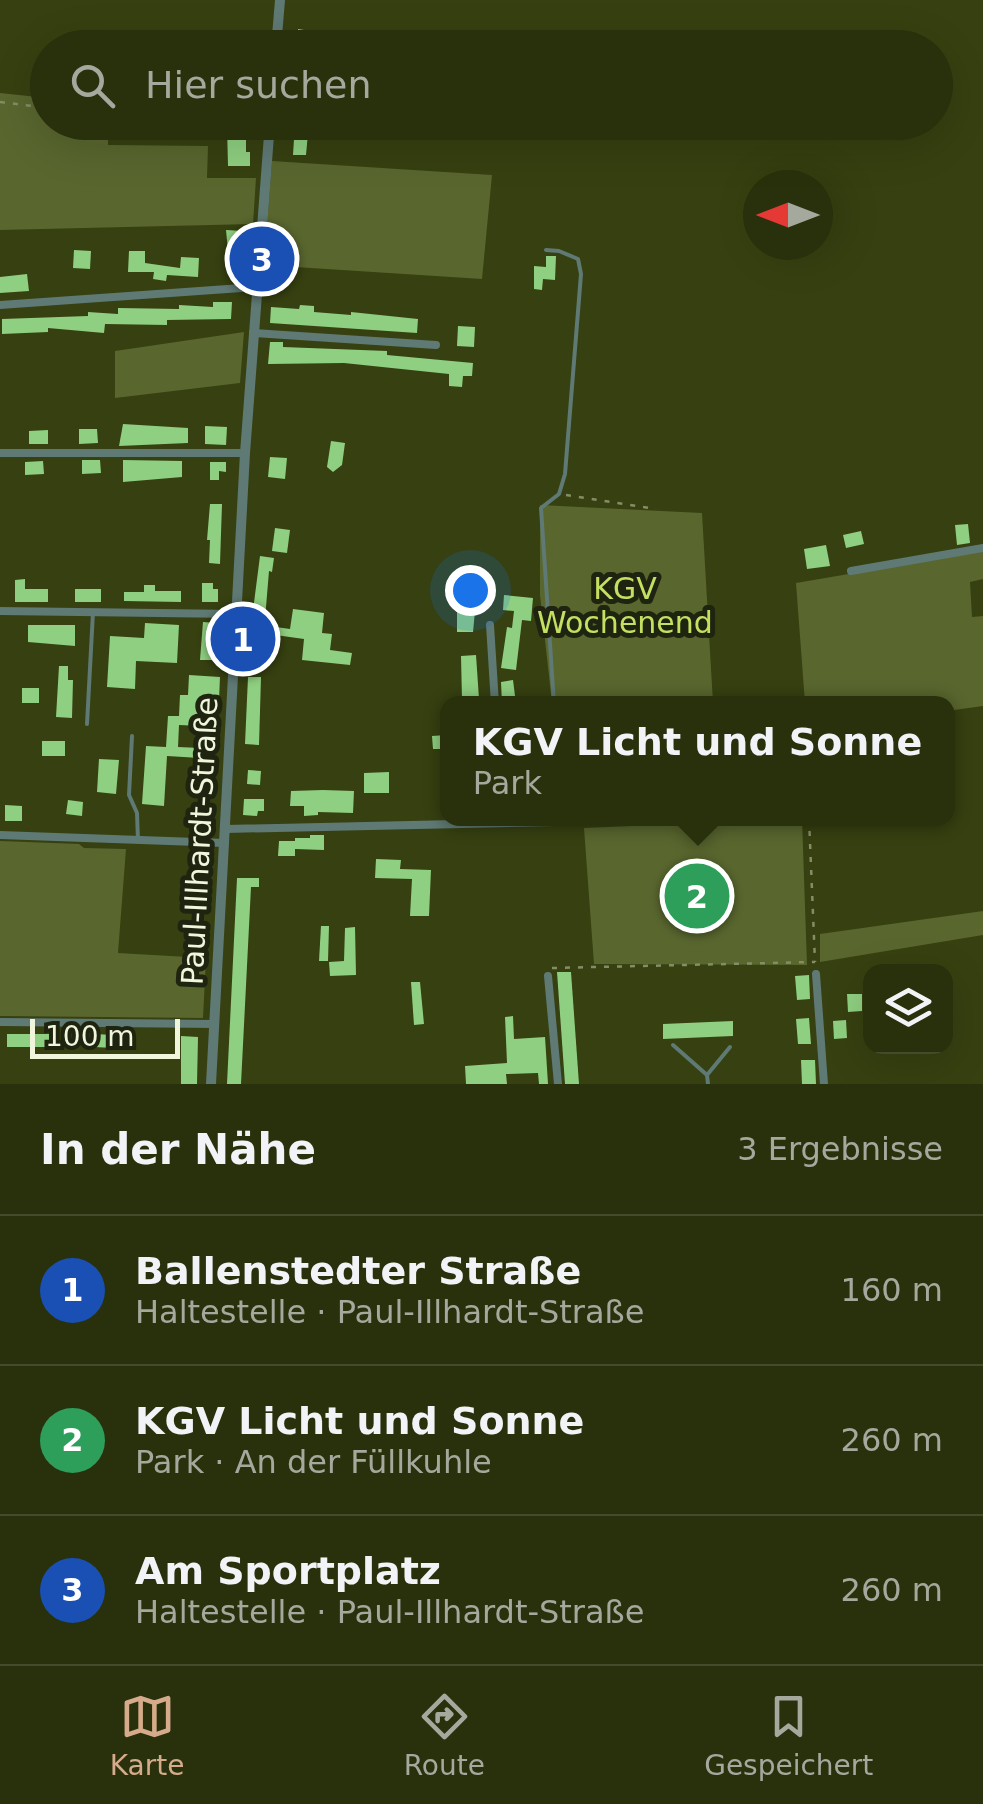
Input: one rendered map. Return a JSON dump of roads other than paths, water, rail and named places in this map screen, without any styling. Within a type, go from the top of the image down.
[{"type":"street","points":[[278,30],[280,0]]},
{"type":"street","name":"Paul-Illhardt-Straße","points":[[212,1084],[245,453],[268,140]]},
{"type":"street","points":[[0,305],[256,287]]},
{"type":"street","points":[[253,333],[436,345]]},
{"type":"street","points":[[0,452],[245,453]]},
{"type":"street","points":[[851,570],[983,548]]},
{"type":"street","points":[[0,611],[237,614]]},
{"type":"street","points":[[490,625],[494,696]]},
{"type":"street","points":[[226,829],[440,823]]},
{"type":"street","points":[[0,835],[226,843]]},
{"type":"street","points":[[816,974],[824,1084]]},
{"type":"street","points":[[548,976],[558,1084]]},
{"type":"street","points":[[0,1022],[215,1024]]},
{"type":"lane","points":[[546,250],[578,258],[582,274],[565,474],[559,494],[541,508],[553,696]]},
{"type":"lane","points":[[88,724],[94,612]]},
{"type":"lane","points":[[132,736],[129,795],[136,813],[138,841]]},
{"type":"lane","points":[[673,1045],[707,1075],[708,1084]]},
{"type":"lane","points":[[707,1075],[730,1047]]},
{"type":"place","name":"Am Sportplatz","points":[[262,259]]},
{"type":"place","name":"Ballenstedter Straße","points":[[243,639]]},
{"type":"place","name":"KGV Licht und Sonne","points":[[697,896]]},
{"type":"park label","name":"KGV Wochenend","points":[[625,606]]}]
